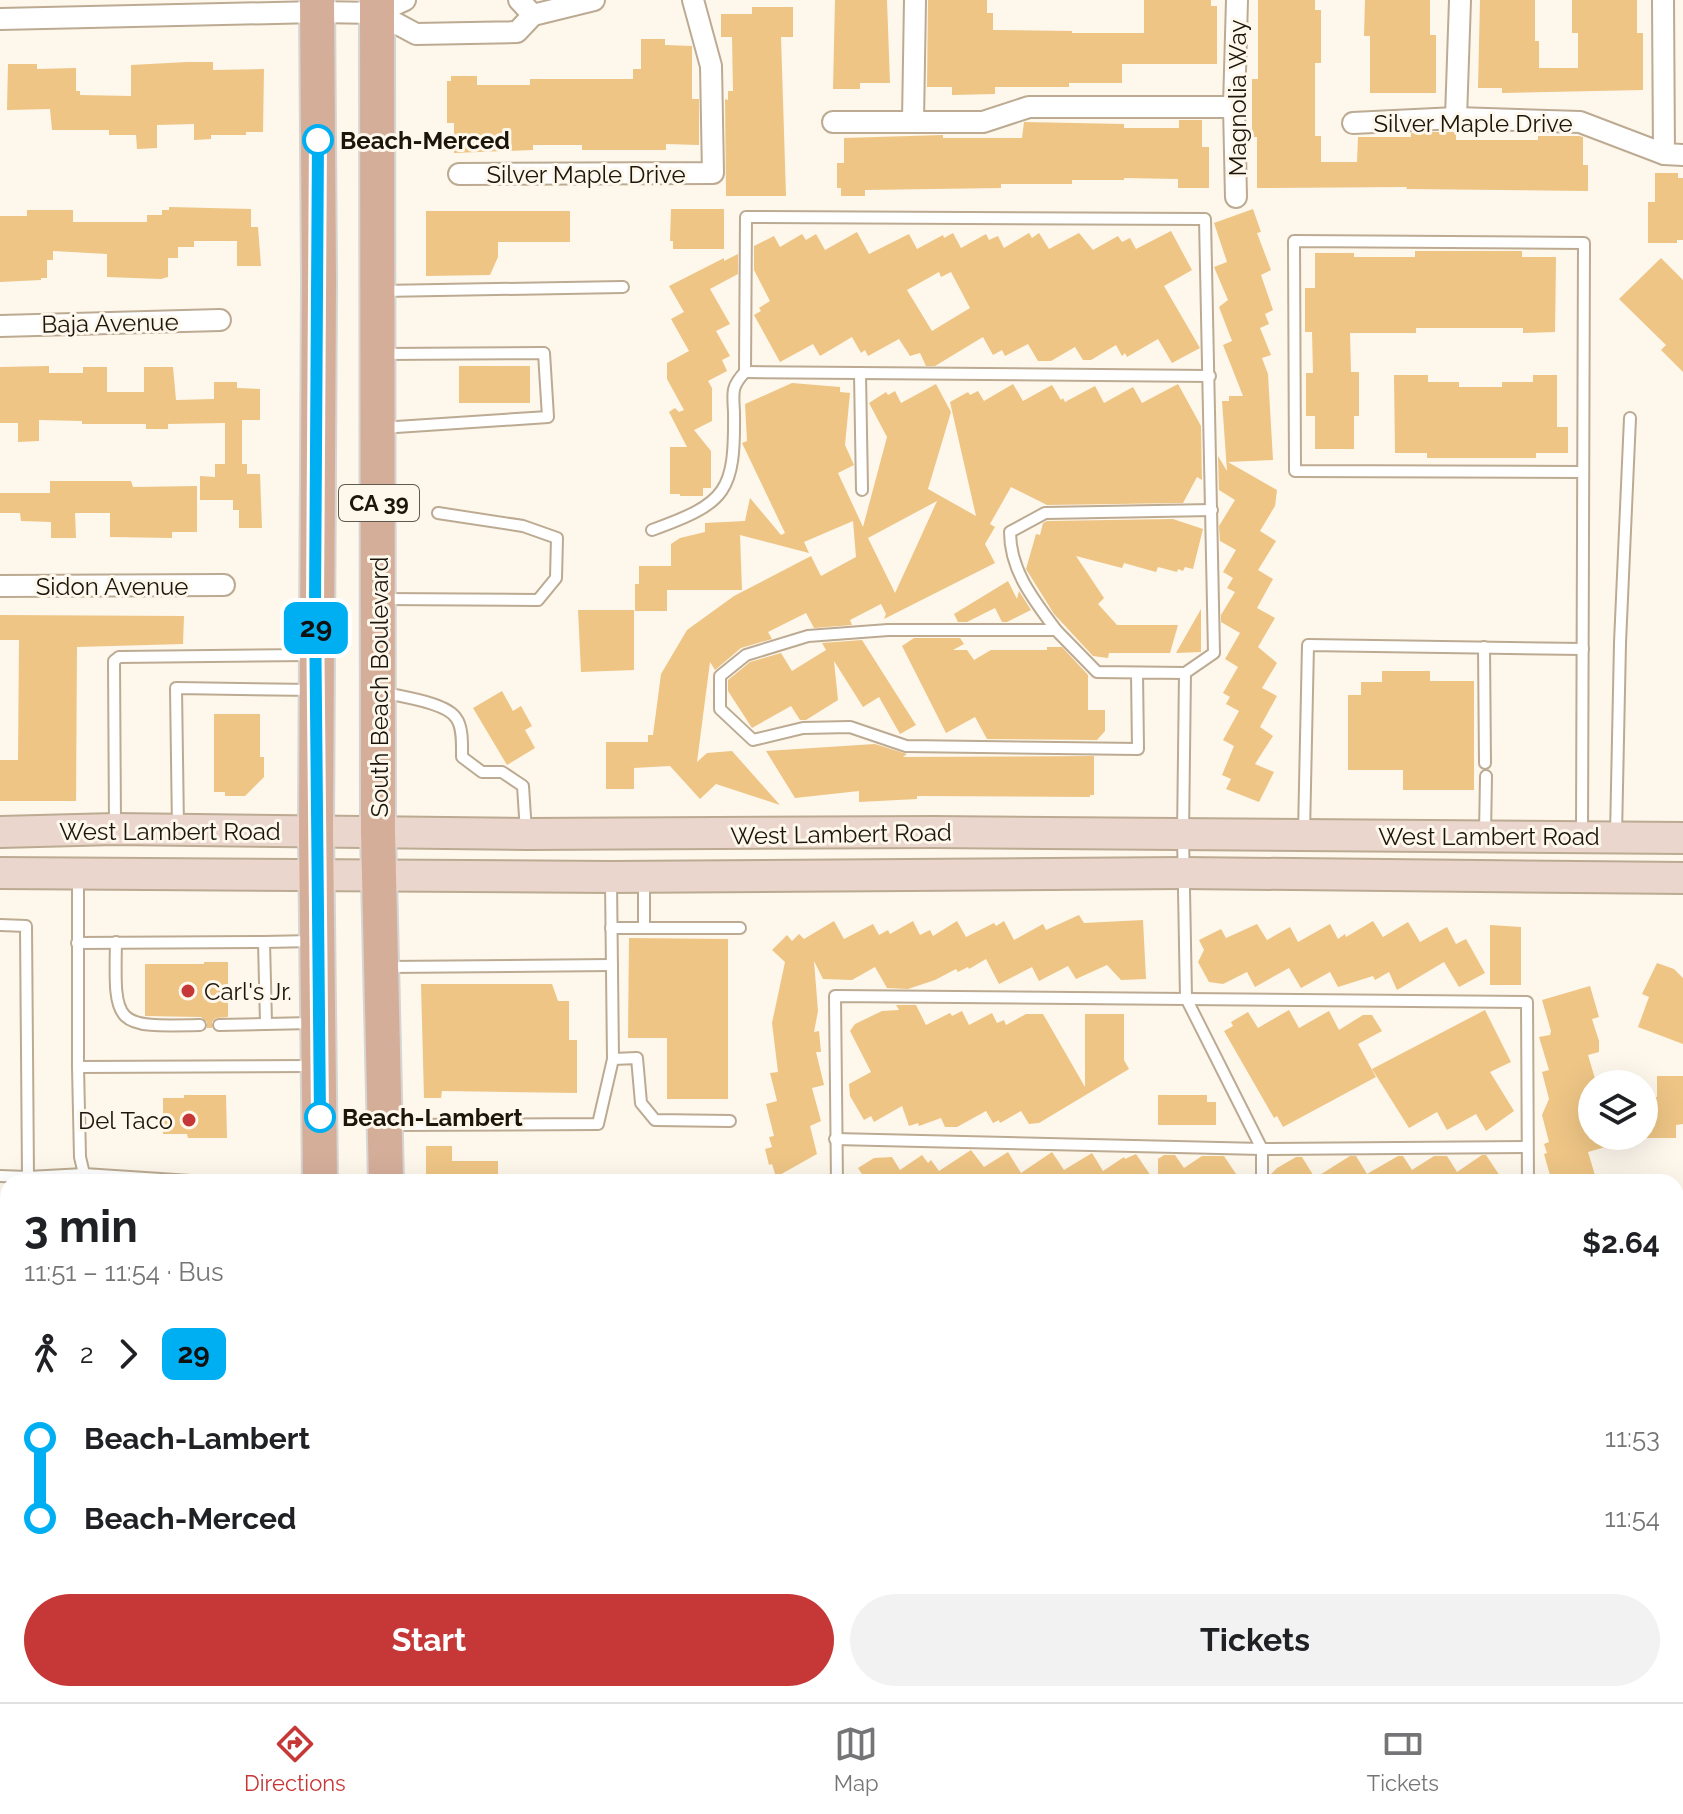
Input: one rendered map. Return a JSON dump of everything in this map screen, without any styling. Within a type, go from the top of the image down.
[{"type":"main road","name":"South Beach Boulevard","points":[[386,4],[379,291],[378,832],[386,1174]]},
{"type":"main road","name":"CA 39","points":[[317,6],[316,831],[320,1174]]},
{"type":"main road","name":"West Lambert Road","points":[[0,832],[115,829],[527,834],[933,832],[1683,838]]},
{"type":"main road","name":"West Lambert Road","points":[[0,873],[644,877],[1184,873],[1683,878]]},
{"type":"street","points":[[0,19],[386,4],[416,34],[517,32],[528,5],[594,0]]},
{"type":"street","name":"Silver Maple Drive","points":[[459,174],[713,173],[711,66],[693,0]]},
{"type":"street","points":[[913,121],[915,0]]},
{"type":"street","name":"Magnolia Way","points":[[1236,197],[1234,107],[1237,0]]},
{"type":"street","points":[[1456,118],[1460,0]]},
{"type":"street","points":[[1663,0],[1673,154]]},
{"type":"street","points":[[833,122],[983,122],[1029,107],[1234,107]]},
{"type":"street","name":"Silver Maple Drive","points":[[1353,123],[1456,118],[1580,122],[1673,154]]},
{"type":"street","name":"Baja Avenue","points":[[0,326],[220,320]]},
{"type":"street","name":"Sidon Avenue","points":[[0,586],[224,585]]},
{"type":"lane","points":[[652,530],[695,515],[719,496],[732,471],[733,385],[745,372],[746,217],[1205,219],[1210,376],[1212,510],[1214,653],[1185,673],[1097,672],[1056,630],[1029,593],[1010,553],[1010,532],[1045,513],[1212,510]]},
{"type":"lane","points":[[1582,836],[1584,243],[1294,241],[1295,471],[1583,472]]},
{"type":"lane","points":[[379,291],[623,287]]},
{"type":"lane","points":[[379,354],[544,353],[548,417],[379,428]]},
{"type":"lane","points":[[745,372],[1210,376]]},
{"type":"lane","points":[[860,373],[862,490]]},
{"type":"lane","points":[[1616,837],[1620,643],[1630,418]]},
{"type":"lane","points":[[379,599],[538,600],[556,578],[557,538],[523,526],[438,513]]},
{"type":"lane","points":[[1056,630],[888,630],[808,636],[746,655],[720,676],[720,709],[753,740],[803,728],[850,727],[906,746],[1138,749],[1137,673]]},
{"type":"lane","points":[[1304,836],[1308,645],[1583,649]]},
{"type":"lane","points":[[1484,647],[1485,763]]},
{"type":"lane","points":[[115,829],[114,661],[119,657],[316,654]]},
{"type":"lane","points":[[1185,673],[1183,836],[1186,998],[1262,1149],[1262,1174]]},
{"type":"lane","points":[[178,830],[176,688],[316,690]]},
{"type":"lane","points":[[379,691],[440,706],[456,716],[462,757],[482,772],[502,772],[523,786],[527,834]]},
{"type":"lane","points":[[1485,836],[1486,776]]},
{"type":"lane","points":[[78,873],[78,1067],[80,1157],[84,1174]]},
{"type":"lane","points":[[384,1125],[598,1124],[613,1059],[611,877]]},
{"type":"lane","points":[[644,877],[644,928]]},
{"type":"lane","points":[[0,925],[26,926],[28,1174]]},
{"type":"lane","points":[[611,928],[740,928]]},
{"type":"lane","points":[[77,943],[317,941]]},
{"type":"lane","points":[[116,942],[115,986],[122,1013],[131,1021],[146,1026],[200,1025]]},
{"type":"lane","points":[[264,942],[266,1023]]},
{"type":"lane","points":[[382,967],[612,965]]},
{"type":"lane","points":[[837,1174],[835,996],[1527,1002],[1528,1174]]},
{"type":"lane","points":[[219,1025],[318,1023]]},
{"type":"lane","points":[[613,1059],[637,1058],[641,1103],[655,1120],[730,1121]]},
{"type":"lane","points":[[78,1067],[319,1066]]},
{"type":"lane","points":[[835,1139],[1262,1149],[1527,1147]]},
{"type":"building","points":[[835,0],[887,0],[890,83],[860,83],[860,89],[833,89]]},
{"type":"building","points":[[928,0],[987,0],[987,13],[993,13],[993,30],[1144,33],[1144,0],[1211,0],[1211,6],[1217,6],[1217,64],[1122,64],[1122,83],[995,87],[995,94],[952,95],[952,87],[927,87]]},
{"type":"building","points":[[1258,0],[1315,0],[1315,10],[1321,10],[1321,63],[1315,63],[1315,136],[1321,136],[1321,162],[1357,162],[1358,137],[1411,137],[1411,133],[1428,132],[1456,132],[1456,140],[1538,140],[1538,136],[1579,136],[1583,137],[1583,165],[1588,165],[1588,191],[1257,188],[1257,137],[1252,137],[1252,79],[1258,79]]},
{"type":"building","points":[[1365,0],[1430,0],[1430,35],[1436,35],[1436,93],[1370,93],[1370,36],[1364,36]]},
{"type":"building","points":[[1480,0],[1535,0],[1535,41],[1539,41],[1539,68],[1578,68],[1578,33],[1572,33],[1572,0],[1637,0],[1637,33],[1643,33],[1643,90],[1502,93],[1502,88],[1478,88]]},
{"type":"building","points":[[752,7],[793,7],[793,37],[781,37],[786,196],[726,196],[725,99],[728,100],[728,91],[733,91],[732,37],[721,37],[721,14],[752,14]]},
{"type":"building","points":[[641,39],[665,39],[665,45],[692,46],[692,99],[699,99],[699,145],[666,144],[666,150],[582,150],[582,145],[533,145],[533,150],[454,153],[454,123],[447,123],[447,81],[451,81],[451,76],[477,76],[477,85],[530,85],[530,79],[633,79],[633,69],[641,69]]},
{"type":"building","points":[[213,62],[213,70],[264,69],[263,132],[211,135],[211,139],[194,140],[194,124],[157,125],[157,148],[137,149],[136,135],[109,135],[109,130],[52,130],[50,109],[7,110],[8,64],[37,64],[37,69],[76,68],[76,91],[80,91],[80,95],[131,96],[131,65]]},
{"type":"building","points":[[1179,120],[1202,120],[1202,147],[1209,147],[1209,188],[1178,188],[1178,179],[1124,178],[1072,180],[1072,184],[1001,184],[1001,188],[865,190],[865,196],[841,196],[841,188],[837,188],[837,163],[844,163],[844,138],[943,135],[943,138],[1022,138],[1024,122],[1179,128]]},
{"type":"building","points":[[1655,173],[1678,173],[1678,178],[1683,178],[1683,240],[1677,240],[1677,243],[1648,243],[1648,202],[1655,202]]},
{"type":"building","points":[[169,207],[251,209],[251,227],[258,227],[261,266],[237,266],[237,241],[194,241],[194,247],[178,247],[178,258],[168,258],[168,277],[161,279],[107,277],[107,254],[53,251],[53,260],[47,260],[47,278],[0,282],[0,216],[27,216],[27,210],[73,210],[73,222],[147,222],[147,215],[162,215],[162,210],[169,210]]},
{"type":"building","points":[[671,209],[724,209],[724,249],[673,249],[673,241],[670,241]]},
{"type":"building","points":[[1253,209],[1261,232],[1257,233],[1271,270],[1261,275],[1273,310],[1265,314],[1269,324],[1260,328],[1271,355],[1262,358],[1268,374],[1273,460],[1228,462],[1277,490],[1275,506],[1260,531],[1276,541],[1258,570],[1273,579],[1257,608],[1275,618],[1258,647],[1277,663],[1262,688],[1277,696],[1260,727],[1273,736],[1255,764],[1274,772],[1259,802],[1226,789],[1231,779],[1222,775],[1234,746],[1223,740],[1239,711],[1226,704],[1230,697],[1223,693],[1238,667],[1225,659],[1240,633],[1221,622],[1221,615],[1235,592],[1227,588],[1233,578],[1223,572],[1236,550],[1220,541],[1219,526],[1235,500],[1219,490],[1218,456],[1227,471],[1222,401],[1229,401],[1229,396],[1243,396],[1223,345],[1232,341],[1219,307],[1228,300],[1214,267],[1227,262],[1214,223]]},
{"type":"building","points":[[426,211],[570,211],[570,242],[498,242],[498,257],[490,275],[426,276]]},
{"type":"building","points":[[1171,231],[1192,270],[1164,286],[1200,348],[1172,363],[1158,339],[1127,357],[1125,353],[1122,356],[1116,345],[1091,360],[1083,360],[1075,347],[1051,361],[1038,361],[1028,344],[1005,356],[1002,350],[993,355],[983,337],[935,366],[926,366],[920,353],[910,356],[899,339],[868,356],[865,350],[861,353],[852,337],[820,356],[813,344],[780,362],[754,315],[770,301],[754,270],[754,246],[774,236],[780,247],[802,234],[806,240],[816,234],[825,250],[857,232],[869,254],[909,234],[917,249],[953,233],[961,248],[986,234],[989,240],[998,236],[1004,248],[1029,233],[1032,238],[1039,233],[1049,249],[1079,233],[1093,250],[1118,236],[1122,242],[1130,238],[1136,249]],"holes":[[[939,272],[941,277],[951,272],[970,308],[932,331],[907,290]]]},
{"type":"building","points":[[1415,251],[1522,251],[1522,257],[1556,257],[1555,332],[1523,333],[1523,328],[1416,328],[1416,333],[1350,333],[1351,372],[1359,372],[1359,416],[1354,416],[1354,449],[1315,449],[1315,416],[1306,416],[1306,373],[1313,373],[1312,332],[1305,332],[1305,288],[1315,288],[1315,253],[1354,253],[1354,257],[1415,257]]},
{"type":"building","points":[[738,254],[738,274],[710,289],[730,324],[716,331],[730,356],[722,360],[727,371],[708,381],[712,388],[712,421],[694,430],[711,451],[711,488],[703,488],[703,496],[670,494],[670,447],[687,447],[669,412],[675,408],[679,412],[684,410],[667,379],[667,363],[689,351],[671,319],[684,312],[669,286]]},
{"type":"building","points":[[1661,258],[1683,280],[1683,372],[1661,350],[1666,345],[1619,299]]},
{"type":"building","points":[[49,366],[49,373],[83,373],[83,367],[107,367],[107,392],[144,392],[144,367],[173,367],[176,400],[214,399],[214,382],[237,382],[237,388],[260,389],[260,420],[242,420],[242,464],[247,464],[247,474],[260,474],[262,528],[239,528],[239,510],[233,510],[233,500],[200,500],[200,476],[215,477],[215,464],[225,464],[225,423],[168,424],[168,429],[146,429],[146,424],[39,420],[39,441],[18,442],[18,423],[0,423],[0,367]]},
{"type":"building","points":[[459,366],[530,366],[530,403],[459,403]]},
{"type":"building","points":[[1394,375],[1428,375],[1428,382],[1459,382],[1459,387],[1502,387],[1502,382],[1533,382],[1533,375],[1557,375],[1557,427],[1568,427],[1568,453],[1536,453],[1536,458],[1427,458],[1427,453],[1395,453]]},
{"type":"building","points":[[792,383],[840,387],[840,392],[850,393],[845,445],[854,465],[838,473],[863,527],[887,437],[869,403],[886,392],[888,395],[895,391],[901,403],[936,384],[951,412],[928,489],[976,516],[950,402],[968,392],[970,395],[978,391],[984,401],[1013,384],[1023,401],[1052,385],[1065,402],[1095,386],[1104,403],[1133,387],[1142,403],[1178,384],[1201,426],[1202,480],[1197,477],[1183,503],[1047,505],[1011,487],[990,524],[995,527],[985,544],[995,563],[884,619],[886,614],[881,604],[850,620],[852,625],[814,628],[806,613],[768,632],[772,639],[741,648],[715,670],[710,662],[697,762],[707,753],[732,751],[780,805],[716,784],[700,799],[670,766],[634,768],[634,789],[606,789],[606,742],[648,742],[648,735],[653,735],[661,674],[687,630],[734,596],[811,556],[821,576],[856,557],[853,521],[804,542],[809,553],[740,535],[742,590],[667,590],[667,611],[635,611],[639,566],[671,566],[671,544],[680,538],[705,532],[705,523],[745,521],[750,498],[781,535],[785,533],[742,443],[747,441],[745,404]],"holes":[[[937,501],[895,593],[868,538]]]},
{"type":"building","points":[[50,481],[131,481],[133,487],[197,486],[197,532],[172,532],[172,538],[110,537],[110,513],[75,513],[76,538],[51,538],[51,522],[21,521],[20,513],[0,513],[0,493],[50,493]]},
{"type":"building","points":[[1173,519],[1203,529],[1193,569],[1185,567],[1177,572],[1158,567],[1156,572],[1124,563],[1122,568],[1076,556],[1104,598],[1098,604],[1117,625],[1178,625],[1170,653],[1109,653],[1108,658],[1093,656],[1054,614],[1026,569],[1036,534],[1040,535],[1043,523],[1047,521]]},
{"type":"building","points":[[1008,581],[1017,599],[1019,591],[1031,610],[1007,622],[1002,622],[995,608],[967,622],[958,622],[954,614]]},
{"type":"building","points":[[1201,609],[1201,652],[1176,653]]},
{"type":"building","points":[[578,610],[634,610],[634,670],[581,672]]},
{"type":"building","points":[[0,615],[184,616],[183,644],[77,647],[76,801],[0,801],[0,760],[18,760],[19,640],[0,640]]},
{"type":"building","points":[[914,638],[960,638],[964,644],[953,650],[967,650],[974,660],[991,650],[1062,647],[1088,675],[1088,710],[1105,710],[1105,731],[1097,740],[987,739],[975,717],[946,733],[902,646]]},
{"type":"building","points":[[862,640],[916,725],[900,734],[879,697],[863,707],[834,661],[838,700],[806,720],[800,720],[791,706],[752,728],[728,691],[728,680],[750,662],[781,653],[792,671],[826,650],[822,643]]},
{"type":"building","points":[[1382,671],[1430,671],[1430,681],[1474,681],[1474,790],[1403,790],[1403,770],[1348,770],[1348,695],[1361,695],[1361,682],[1382,682]]},
{"type":"building","points":[[502,691],[513,711],[521,706],[532,726],[525,730],[535,748],[507,765],[473,708]]},
{"type":"building","points":[[214,714],[260,714],[260,757],[264,757],[264,777],[245,796],[225,796],[225,792],[214,792]]},
{"type":"building","points":[[875,744],[907,754],[903,757],[1094,756],[1094,795],[917,796],[917,799],[859,802],[859,791],[795,798],[766,751]]},
{"type":"building","points":[[1079,915],[1084,923],[1143,920],[1146,979],[1121,980],[1107,965],[1076,979],[1068,966],[1039,981],[1032,967],[999,984],[986,959],[969,969],[958,972],[956,969],[908,989],[887,988],[875,967],[852,980],[823,979],[814,961],[818,1011],[814,1032],[819,1031],[821,1052],[816,1052],[824,1085],[812,1088],[821,1121],[810,1126],[817,1154],[781,1174],[775,1174],[765,1149],[772,1147],[769,1137],[774,1136],[766,1104],[777,1101],[770,1073],[778,1072],[772,1023],[785,962],[772,950],[787,935],[792,941],[799,934],[804,939],[834,921],[844,939],[873,924],[879,935],[888,930],[890,934],[913,921],[920,935],[930,930],[933,936],[957,921],[966,937],[1004,921],[1014,940],[1043,924],[1046,930]]},
{"type":"building","points":[[1373,921],[1383,937],[1408,922],[1420,942],[1447,927],[1456,944],[1466,939],[1485,973],[1459,987],[1444,962],[1397,990],[1389,972],[1375,980],[1373,976],[1338,987],[1330,972],[1301,988],[1289,968],[1255,987],[1247,972],[1223,984],[1209,982],[1198,962],[1204,950],[1199,940],[1221,929],[1226,938],[1257,924],[1267,940],[1290,927],[1298,942],[1330,924],[1338,939]]},
{"type":"building","points":[[1490,925],[1521,927],[1521,985],[1490,985]]},
{"type":"building","points":[[629,938],[728,939],[728,1099],[667,1099],[667,1038],[628,1038]]},
{"type":"building","points":[[228,962],[228,1017],[216,1018],[212,1028],[207,1028],[207,1022],[201,1017],[145,1016],[145,964]]},
{"type":"building","points":[[1657,963],[1674,969],[1683,978],[1683,1044],[1638,1027],[1649,997],[1642,994]]},
{"type":"building","points":[[421,984],[552,984],[558,1001],[569,1001],[569,1040],[577,1040],[577,1093],[442,1091],[441,1098],[424,1098]]},
{"type":"building","points":[[1590,986],[1599,1017],[1592,1019],[1599,1052],[1588,1055],[1592,1070],[1578,1070],[1578,1150],[1595,1150],[1588,1152],[1595,1174],[1550,1174],[1544,1154],[1547,1153],[1544,1144],[1549,1142],[1542,1115],[1549,1099],[1542,1072],[1549,1070],[1539,1037],[1550,1035],[1542,1000]]},
{"type":"building","points":[[896,1005],[916,1005],[926,1025],[950,1013],[952,1016],[962,1011],[969,1025],[992,1013],[997,1023],[1004,1020],[1006,1025],[1026,1014],[1043,1014],[1085,1087],[1085,1014],[1124,1014],[1124,1060],[1129,1069],[1039,1123],[1029,1124],[1021,1111],[1000,1123],[999,1120],[993,1123],[986,1111],[957,1127],[945,1127],[941,1118],[919,1126],[918,1123],[909,1126],[902,1106],[874,1122],[871,1116],[864,1120],[850,1096],[849,1084],[871,1072],[850,1031],[855,1024],[882,1011],[899,1010]]},
{"type":"building","points":[[1289,1010],[1299,1028],[1329,1011],[1339,1030],[1363,1015],[1372,1015],[1382,1031],[1358,1044],[1376,1077],[1283,1127],[1277,1116],[1274,1118],[1224,1031],[1233,1026],[1231,1022],[1248,1012],[1258,1028]]},
{"type":"building","points":[[1485,1010],[1511,1062],[1490,1072],[1514,1111],[1486,1131],[1476,1114],[1447,1130],[1437,1112],[1409,1128],[1372,1069]]},
{"type":"building","points":[[1658,1076],[1683,1076],[1683,1124],[1676,1125],[1676,1138],[1658,1138]]},
{"type":"building","points":[[184,1095],[226,1095],[227,1138],[188,1138],[187,1134],[163,1134],[163,1098],[184,1098]]},
{"type":"building","points":[[1158,1095],[1207,1095],[1207,1102],[1216,1102],[1216,1125],[1158,1125]]},
{"type":"building","points":[[426,1146],[452,1146],[452,1161],[498,1161],[498,1174],[426,1174]]},
{"type":"building","points":[[971,1150],[984,1167],[1008,1152],[1021,1173],[1052,1152],[1064,1170],[1092,1153],[1103,1171],[1124,1157],[1136,1154],[1150,1174],[862,1174],[858,1168],[874,1158],[892,1157],[900,1170],[922,1155],[928,1163],[931,1160],[939,1171]]},
{"type":"building","points":[[1164,1155],[1175,1155],[1184,1168],[1202,1156],[1224,1156],[1236,1174],[1158,1174],[1158,1159]]},
{"type":"building","points":[[1486,1155],[1499,1174],[1367,1174],[1398,1156],[1403,1156],[1412,1170],[1434,1156],[1447,1156],[1457,1172]]},
{"type":"building","points":[[1350,1156],[1356,1156],[1367,1174],[1321,1174]]},
{"type":"building","points":[[1296,1157],[1302,1157],[1313,1174],[1271,1174]]},
{"type":"bus line","name":"29","points":[[318,140],[315,605],[320,1117]]},
{"type":"place","name":"Beach-Merced","points":[[318,140]]},
{"type":"place","name":"Carl's Jr.","points":[[188,991]]},
{"type":"place","name":"Beach-Lambert","points":[[320,1117]]},
{"type":"place","name":"Del Taco","points":[[189,1120]]}]
